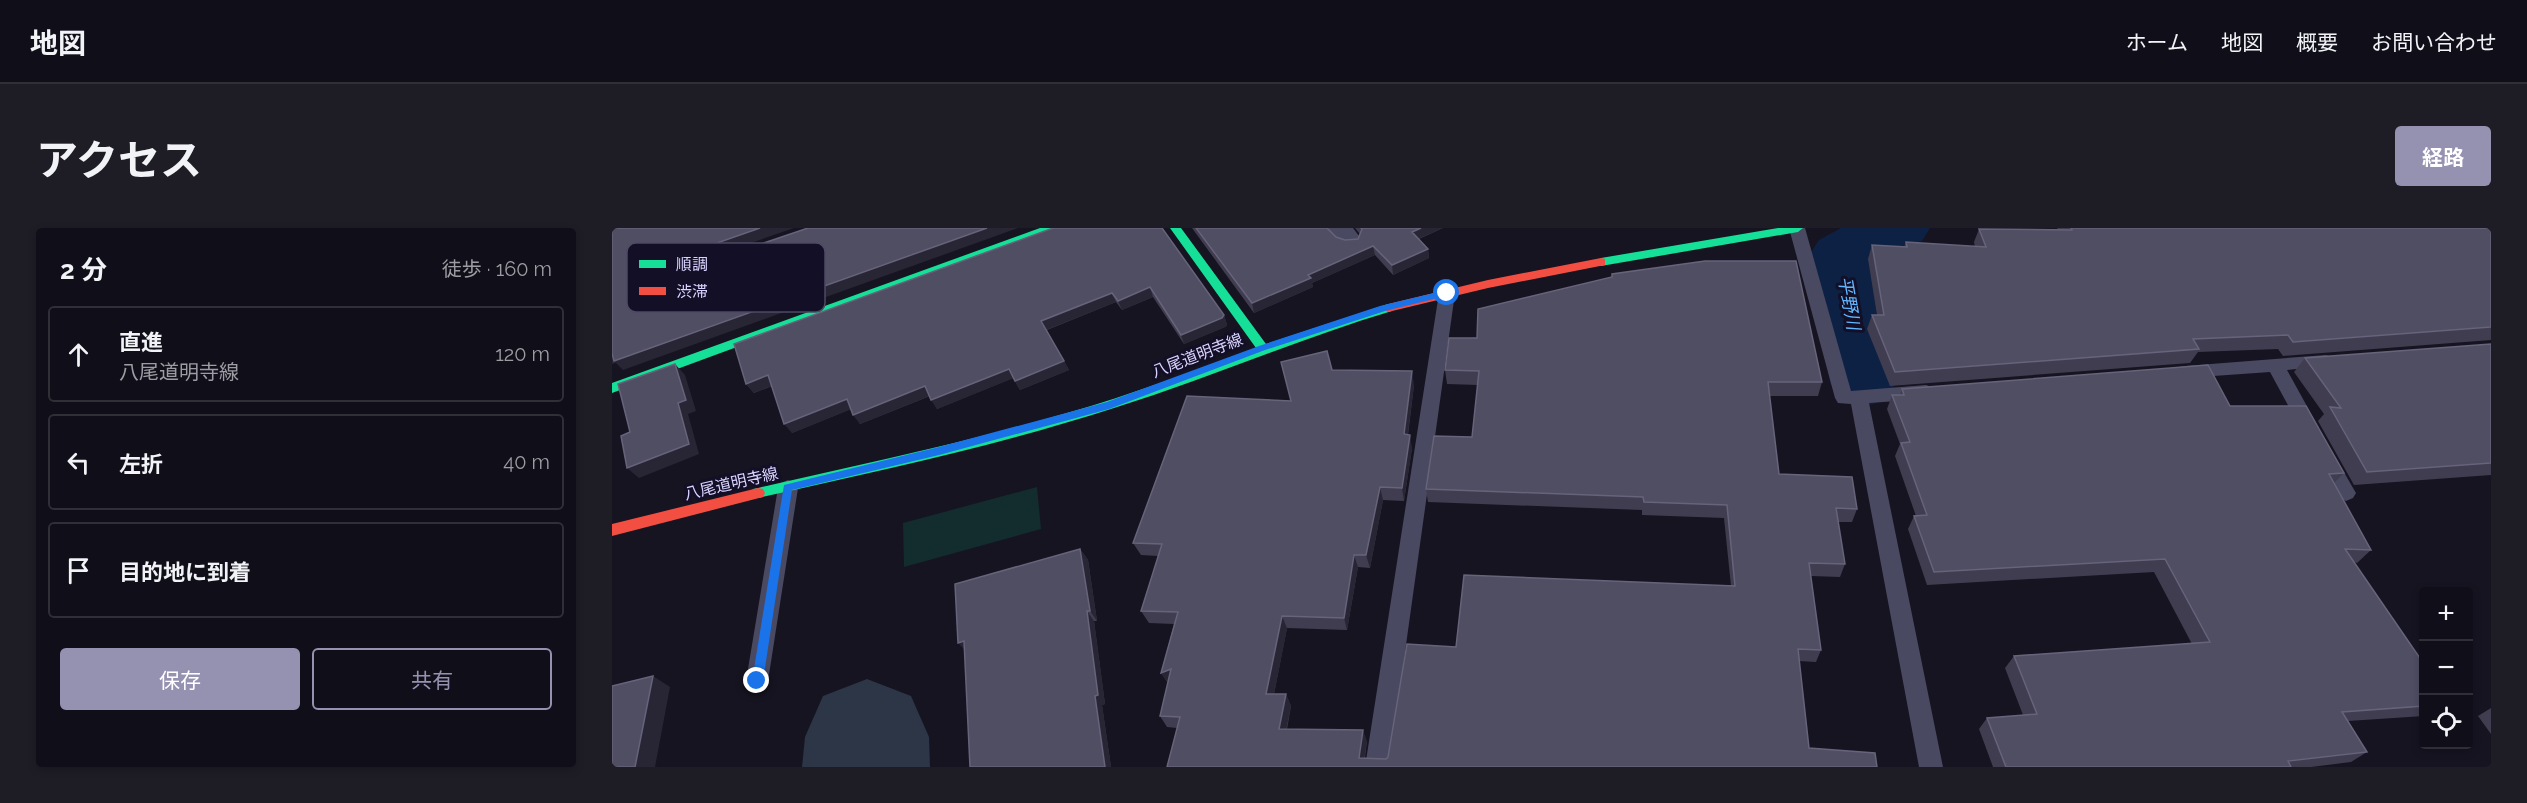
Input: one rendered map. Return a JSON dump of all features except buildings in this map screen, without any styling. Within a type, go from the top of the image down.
[{"type":"main road","points":[[825,310],[1051,228]]},
{"type":"main road","points":[[1175,228],[1262,348]]},
{"type":"main road","name":"八尾道明寺線","points":[[613,525],[741,496],[788,488],[939,451],[1109,405],[1262,348],[1383,309],[1486,283],[1797,228]]},
{"type":"main road","points":[[612,388],[821,312]]},
{"type":"lane","points":[[1797,228],[1844,398],[1942,391]]},
{"type":"lane","points":[[1377,767],[1447,293]]},
{"type":"lane","points":[[2168,374],[2343,360]]},
{"type":"lane","points":[[2275,365],[2346,493]]},
{"type":"lane","points":[[1859,397],[1931,767]]},
{"type":"lane","points":[[757,681],[788,488]]},
{"type":"green space","points":[[1037,487],[1041,529],[904,567],[903,523]]},
{"type":"waterway","name":"平野川","points":[[1863,383],[1840,254],[1873,235],[1901,228]]},
{"type":"taxiway","points":[[866,767],[867,737]]},
{"type":"traffic: fast","points":[[825,310],[1051,228]]},
{"type":"traffic: fast","points":[[1175,228],[1262,348]]},
{"type":"traffic: fast","points":[[1601,262],[1798,228]]},
{"type":"traffic: fast","points":[[758,493],[1023,431],[1145,394],[1318,330],[1388,308]]},
{"type":"traffic: fast","points":[[612,388],[821,312]]},
{"type":"traffic: jam","points":[[1388,308],[1488,284],[1601,262]]},
{"type":"traffic: jam","points":[[612,530],[758,493]]},
{"type":"route","points":[[757,681],[788,488],[939,451],[1109,405],[1262,348],[1383,309],[1447,293]]}]
